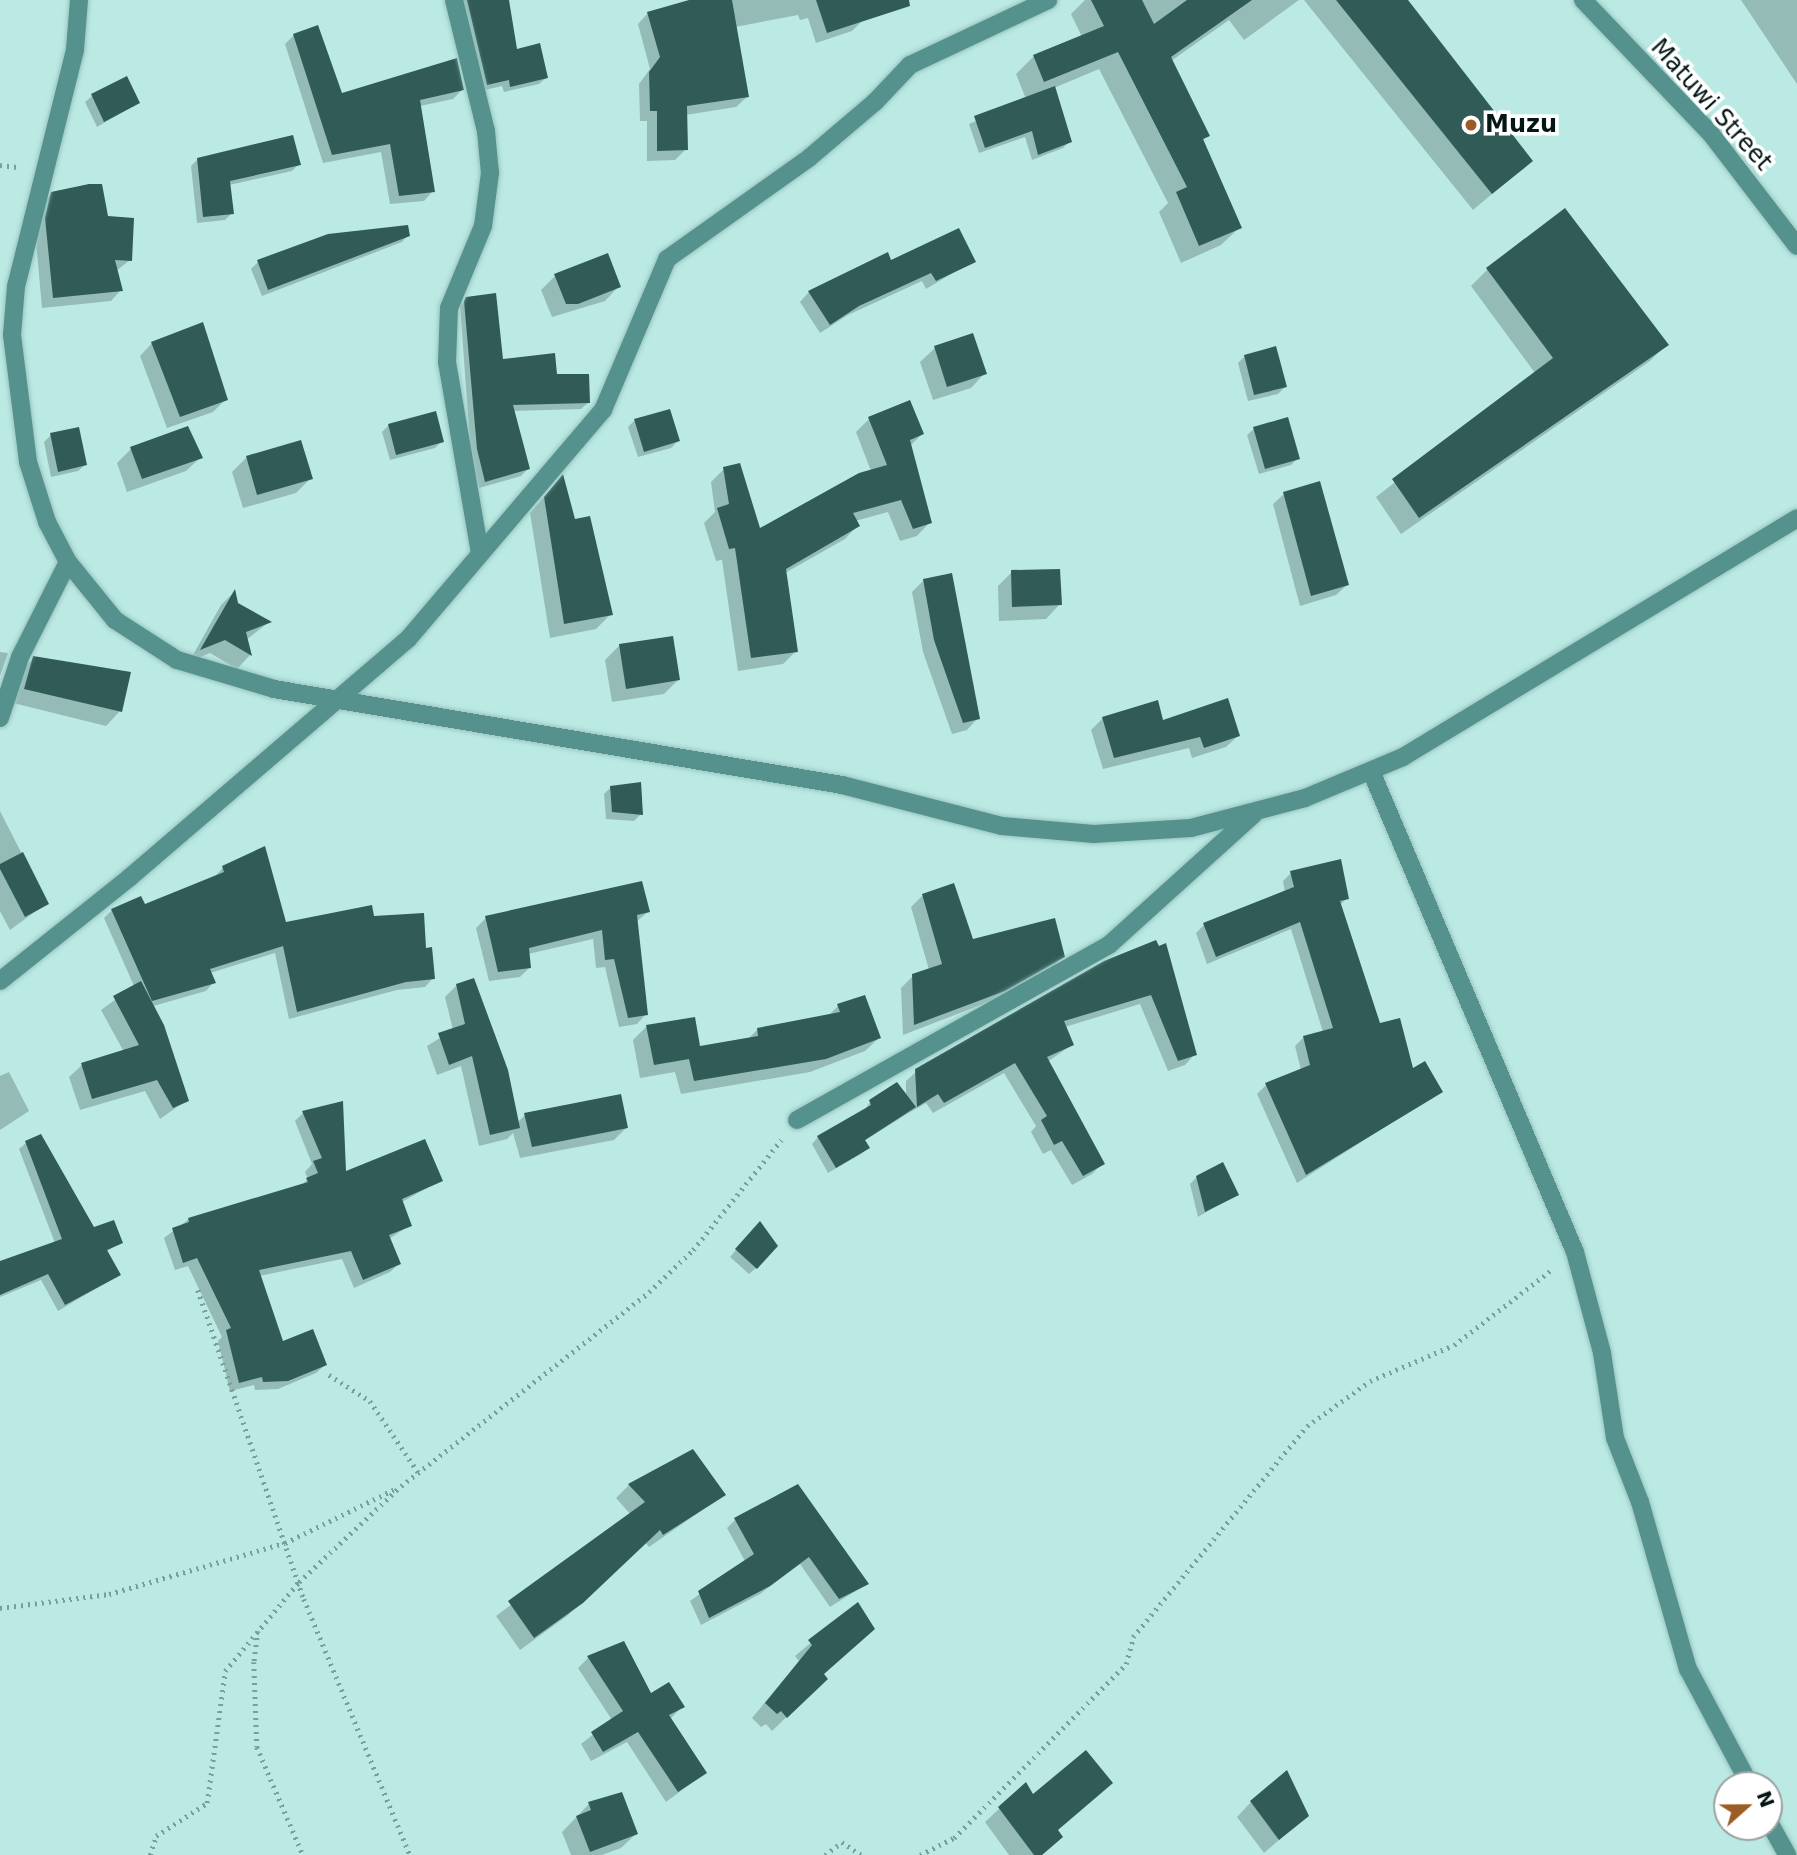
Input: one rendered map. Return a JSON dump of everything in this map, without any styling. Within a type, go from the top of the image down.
[{"type":"street","points":[[79,0],[75,50],[16,286],[12,335],[28,461],[47,522],[68,562],[115,620],[177,660],[274,689],[842,785],[1002,825],[1122,832],[1191,828],[1305,798],[1403,757],[1797,518]]},
{"type":"street","points":[[454,0],[486,131],[490,173],[483,226],[449,308],[447,362],[480,552]]},
{"type":"street","points":[[0,981],[129,878],[408,639],[603,410],[667,259],[808,158],[875,102],[910,65],[1048,0]]},
{"type":"street","name":"Matuwi Street","points":[[1583,0],[1711,134],[1797,246]]},
{"type":"street","points":[[0,718],[20,657],[68,562]]},
{"type":"street","points":[[1371,771],[1575,1252],[1602,1353],[1615,1438],[1640,1502],[1688,1669],[1743,1771]]},
{"type":"street","points":[[797,1120],[1109,945],[1257,811]]},
{"type":"path","points":[[150,1855],[156,1836],[207,1803],[226,1671],[299,1582],[401,1486],[649,1292],[692,1250],[797,1120]]},
{"type":"path","points":[[920,1855],[954,1838],[1126,1664],[1133,1637],[1307,1426],[1370,1381],[1454,1345],[1575,1252]]},
{"type":"path","points":[[198,1290],[299,1582],[410,1855]]},
{"type":"path","points":[[329,1375],[370,1401],[418,1472]]},
{"type":"path","points":[[0,1608],[109,1594],[285,1543],[401,1486]]},
{"type":"path","points":[[258,1631],[254,1662],[257,1747],[303,1855]]},
{"type":"path","points":[[825,1855],[842,1842],[861,1855]]},
{"type":"building","points":[[467,0],[509,0],[517,49],[540,43],[548,78],[510,87],[509,80],[487,85]]},
{"type":"building","points":[[689,0],[732,0],[749,97],[687,106],[688,150],[657,151],[657,111],[650,111],[649,72],[660,57],[647,12]]},
{"type":"building","points":[[816,0],[909,0],[910,6],[827,33]]},
{"type":"building","points":[[1091,0],[1142,0],[1154,24],[1187,0],[1252,0],[1171,57],[1210,136],[1203,139],[1242,228],[1199,246],[1176,192],[1187,187],[1118,52],[1044,82],[1033,55],[1104,26]]},
{"type":"building","points":[[1336,0],[1408,0],[1533,161],[1492,194]]},
{"type":"building","points":[[318,25],[342,93],[457,58],[464,90],[420,100],[435,192],[399,196],[390,144],[332,155],[293,34]]},
{"type":"building","points":[[127,76],[140,103],[104,122],[91,94]]},
{"type":"building","points":[[1055,86],[1072,142],[1038,155],[1032,131],[985,148],[974,116]]},
{"type":"building","points":[[293,135],[301,165],[230,181],[234,214],[203,217],[197,158]]},
{"type":"building","points":[[102,184],[108,216],[134,218],[132,261],[115,260],[123,291],[53,298],[45,218],[51,192]]},
{"type":"building","points":[[1565,208],[1669,345],[1419,518],[1392,479],[1553,358],[1486,268]]},
{"type":"building","points":[[408,225],[410,236],[268,290],[257,260],[328,234]]},
{"type":"building","points":[[959,228],[976,262],[936,281],[931,273],[859,306],[830,325],[808,291],[888,252],[891,260]]},
{"type":"building","points":[[608,253],[621,287],[578,304],[566,304],[554,274]]},
{"type":"building","points":[[496,293],[503,359],[555,353],[557,374],[589,374],[590,403],[513,405],[530,469],[485,482],[477,449],[464,301],[466,297]]},
{"type":"building","points":[[203,322],[228,400],[180,417],[151,342]]},
{"type":"building","points":[[973,333],[987,374],[947,387],[934,346]]},
{"type":"building","points":[[1276,346],[1287,387],[1254,395],[1244,355]]},
{"type":"building","points":[[910,400],[924,434],[910,440],[932,523],[913,529],[901,500],[853,513],[860,526],[786,569],[798,652],[751,658],[735,548],[729,549],[717,508],[729,504],[723,467],[740,463],[760,528],[859,473],[887,465],[868,417]]},
{"type":"building","points":[[670,409],[680,441],[644,452],[634,419]]},
{"type":"building","points":[[436,411],[444,442],[396,455],[388,424]]},
{"type":"building","points":[[1288,417],[1300,459],[1265,469],[1253,427]]},
{"type":"building","points":[[188,426],[203,458],[142,479],[130,447]]},
{"type":"building","points":[[79,427],[87,465],[58,472],[50,433]]},
{"type":"building","points":[[301,440],[313,479],[257,495],[246,456]]},
{"type":"building","points":[[563,474],[575,519],[590,516],[613,615],[564,624],[544,497]]},
{"type":"building","points":[[1320,481],[1349,585],[1311,596],[1283,492]]},
{"type":"building","points":[[1060,569],[1062,605],[1012,607],[1011,570]]},
{"type":"building","points":[[952,573],[980,719],[963,723],[934,640],[923,579]]},
{"type":"building","points":[[235,589],[238,603],[272,622],[246,632],[252,656],[225,640],[200,650]]},
{"type":"building","points":[[673,636],[680,680],[626,689],[619,644]]},
{"type":"building","points":[[33,656],[131,672],[122,712],[24,689]]},
{"type":"building","points":[[1228,698],[1240,736],[1204,748],[1200,737],[1114,758],[1102,717],[1158,700],[1163,720]]},
{"type":"building","points":[[641,782],[643,815],[612,812],[610,786]]},
{"type":"building","points":[[265,846],[286,922],[372,905],[374,916],[424,913],[426,948],[432,947],[435,979],[406,982],[297,1012],[283,946],[210,969],[216,983],[152,1001],[111,909],[141,896],[145,904],[224,872],[222,866]]},
{"type":"building","points":[[23,852],[49,904],[25,917],[0,869],[0,864]]},
{"type":"building","points":[[1341,859],[1349,899],[1340,901],[1380,1023],[1400,1018],[1413,1068],[1425,1061],[1443,1092],[1306,1175],[1265,1083],[1310,1065],[1303,1036],[1333,1028],[1300,922],[1216,957],[1203,923],[1294,887],[1290,871]]},
{"type":"building","points":[[642,881],[650,912],[637,915],[648,1015],[628,1018],[614,959],[605,960],[602,930],[529,948],[531,968],[498,972],[485,916]]},
{"type":"building","points":[[954,883],[973,939],[1055,918],[1065,957],[1005,991],[914,1025],[912,974],[942,964],[922,894]]},
{"type":"building","points":[[1156,940],[1159,946],[1166,943],[1197,1055],[1178,1061],[1151,995],[1064,1021],[1074,1045],[1047,1057],[1105,1164],[1083,1176],[1062,1141],[1054,1145],[1041,1120],[1047,1116],[1015,1063],[944,1103],[938,1094],[917,1107],[915,1069],[1104,961]]},
{"type":"building","points":[[474,978],[508,1070],[520,1128],[490,1135],[472,1056],[449,1065],[438,1033],[465,1024],[456,984]]},
{"type":"building","points":[[141,981],[164,1025],[189,1101],[173,1108],[157,1080],[92,1099],[81,1063],[139,1045],[113,996]]},
{"type":"building","points":[[865,995],[881,1038],[826,1059],[694,1081],[689,1059],[654,1065],[646,1025],[695,1017],[700,1046],[758,1036],[757,1028],[840,1012],[837,1004]]},
{"type":"building","points":[[897,1082],[916,1107],[865,1140],[870,1148],[836,1168],[817,1136],[871,1105],[869,1100]]},
{"type":"building","points":[[621,1094],[628,1128],[532,1147],[524,1113]]},
{"type":"building","points":[[343,1101],[346,1171],[425,1139],[443,1181],[402,1199],[412,1226],[389,1235],[401,1264],[363,1280],[351,1251],[259,1270],[283,1341],[313,1329],[327,1365],[288,1381],[263,1382],[262,1377],[239,1383],[226,1330],[231,1328],[197,1258],[183,1263],[172,1228],[189,1222],[188,1218],[308,1182],[306,1178],[318,1173],[313,1161],[322,1158],[302,1111]]},
{"type":"building","points":[[41,1134],[94,1227],[114,1220],[123,1243],[107,1250],[121,1275],[65,1305],[48,1274],[0,1295],[0,1261],[62,1239],[25,1141]]},
{"type":"building","points":[[1223,1162],[1239,1195],[1205,1212],[1196,1176]]},
{"type":"building","points":[[760,1221],[778,1246],[757,1269],[735,1249]]},
{"type":"building","points":[[693,1449],[726,1495],[663,1535],[660,1530],[583,1603],[534,1638],[508,1601],[645,1502],[628,1484]]},
{"type":"building","points":[[798,1484],[869,1584],[839,1599],[809,1557],[770,1586],[709,1618],[698,1591],[754,1554],[734,1518]]},
{"type":"building","points":[[858,1602],[875,1629],[824,1674],[828,1679],[787,1718],[781,1711],[777,1714],[765,1703],[812,1645],[808,1640]]},
{"type":"building","points":[[624,1641],[651,1693],[669,1682],[685,1707],[669,1715],[707,1773],[678,1792],[638,1732],[603,1752],[591,1732],[623,1711],[587,1656]]},
{"type":"building","points":[[1086,1750],[1113,1783],[1058,1830],[1063,1837],[1042,1855],[1034,1855],[998,1807],[1026,1782],[1033,1794]]},
{"type":"building","points":[[1287,1770],[1309,1816],[1279,1840],[1250,1801]]},
{"type":"building","points":[[622,1792],[638,1834],[590,1852],[576,1816],[591,1810],[588,1802]]},
{"type":"place","name":"Muzu","points":[[1471,125]]}]
